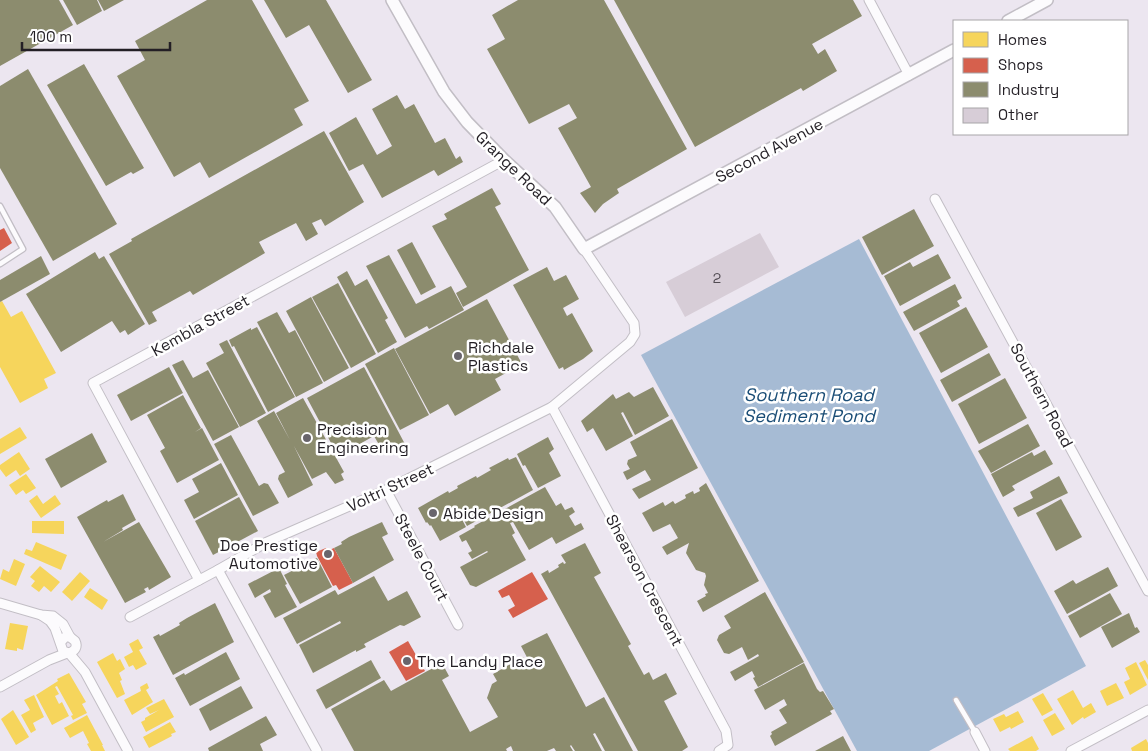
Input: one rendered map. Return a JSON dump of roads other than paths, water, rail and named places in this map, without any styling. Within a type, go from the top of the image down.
[{"type":"main road","name":"Grange Road","points":[[392,0],[444,92],[467,122],[504,160],[555,207],[584,249]]},
{"type":"main road","points":[[1010,20],[1047,0]]},
{"type":"main road","name":"Second Avenue","points":[[584,249],[953,51]]},
{"type":"street","points":[[869,0],[909,75]]},
{"type":"street","name":"Kembla Street","points":[[199,580],[93,383],[504,160]]},
{"type":"street","name":"Southern Road","points":[[935,199],[1148,591]]},
{"type":"street","name":"Grange Road","points":[[584,249],[634,323],[635,334]]},
{"type":"street","name":"Voltri Street","points":[[130,616],[267,542],[386,490],[552,407],[630,342],[635,334]]},
{"type":"street","name":"Shearson Crescent","points":[[552,407],[726,731],[728,745],[719,751]]},
{"type":"street","name":"Steele Court","points":[[386,490],[458,625]]},
{"type":"street","points":[[218,570],[317,751]]},
{"type":"street","points":[[0,603],[41,615],[53,616],[58,619],[70,637],[64,638],[67,648]]},
{"type":"street","points":[[41,615],[50,621],[85,672],[128,751]]},
{"type":"street","points":[[0,686],[49,660],[67,648]]},
{"type":"street","points":[[1071,751],[1148,710]]},
{"type":"street","points":[[975,732],[985,751]]},
{"type":"lane","points":[[0,206],[23,249],[0,264]]},
{"type":"lane","points":[[956,700],[975,732]]},
{"type":"water","name":"Southern Road Sediment Pond","points":[[859,239],[1086,666],[929,751],[857,751],[641,355]]},
{"type":"place","name":"Richdale Plastics","points":[[458,356]]},
{"type":"place","name":"Precision Engineering","points":[[307,438]]},
{"type":"place","name":"Abide Design","points":[[433,513]]},
{"type":"place","name":"Doe Prestige Automotive","points":[[328,554]]},
{"type":"place","name":"The Landy Place","points":[[407,661]]}]
